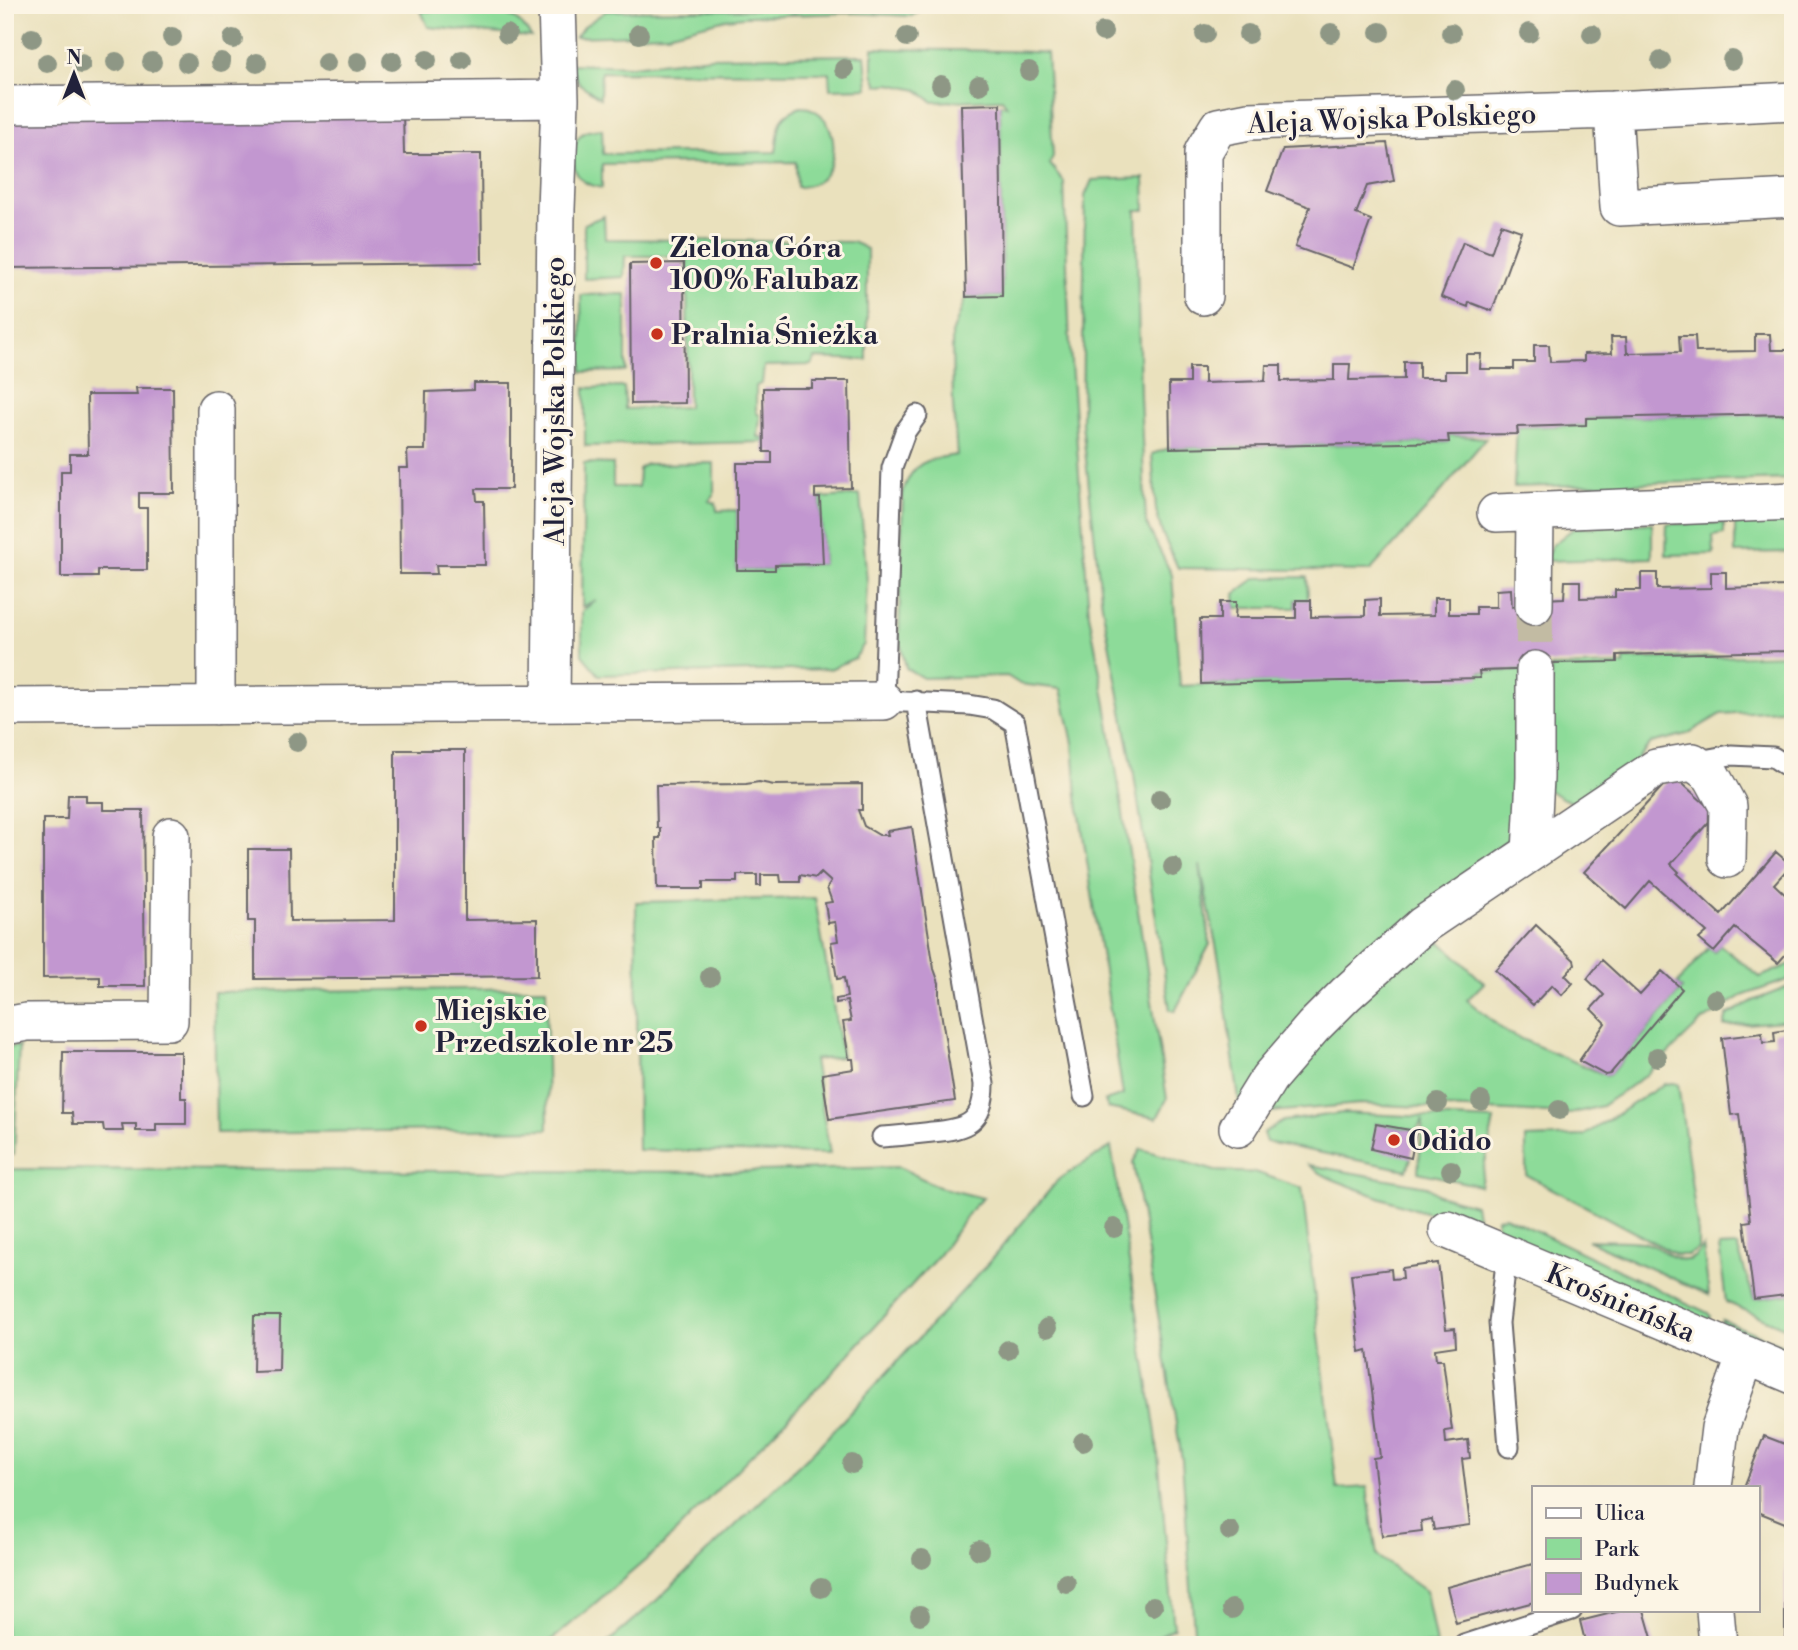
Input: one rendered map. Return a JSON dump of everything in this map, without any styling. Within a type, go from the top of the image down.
[{"type":"street","name":"Aleja Wojska Polskiego","points":[[551,703],[555,209],[560,99],[557,5]]},
{"type":"street","points":[[5,105],[560,99]]},
{"type":"street","name":"Aleja Wojska Polskiego","points":[[1203,296],[1203,152],[1218,127],[1249,121],[1614,110],[1793,101]]},
{"type":"street","points":[[1614,110],[1619,207],[1793,198]]},
{"type":"street","points":[[216,409],[216,706]]},
{"type":"street","points":[[1496,513],[1793,501]]},
{"type":"street","points":[[1534,606],[1535,513]]},
{"type":"street","points":[[1531,852],[1535,778],[1535,670]]},
{"type":"street","points":[[5,706],[900,701]]},
{"type":"street","points":[[1238,1128],[1269,1078],[1313,1027],[1426,922],[1657,768],[1693,762],[1711,775],[1728,806],[1727,859]]},
{"type":"street","points":[[5,1026],[27,1022],[169,1021],[171,836]]},
{"type":"street","name":"Krośnieńska","points":[[1448,1230],[1793,1375]]},
{"type":"street","points":[[1713,1486],[1720,1428],[1746,1355]]},
{"type":"street","points":[[1715,1612],[1718,1645]]},
{"type":"lane","points":[[882,1137],[956,1130],[969,1124],[980,1113],[984,1098],[984,1084],[900,701],[892,468],[905,432],[917,415]]},
{"type":"lane","points":[[900,701],[961,704],[993,709],[1016,723],[1084,1096]]},
{"type":"lane","points":[[1693,762],[1731,755],[1773,757],[1793,770]]},
{"type":"lane","points":[[1507,1254],[1499,1323],[1509,1447]]},
{"type":"lane","points":[[1464,1645],[1566,1612]]},
{"type":"green space","points":[[920,9],[911,16],[851,13],[751,16],[726,19],[667,34],[576,37],[583,27],[606,11]]},
{"type":"green space","points":[[497,10],[517,20],[531,37],[428,27],[421,11]]},
{"type":"green space","points":[[873,48],[1047,53],[1053,156],[1050,164],[1064,182],[1070,348],[1089,614],[1107,710],[1167,1099],[1157,1118],[1108,1108],[1105,1101],[1123,1095],[1077,796],[1073,743],[1061,689],[1020,684],[1007,676],[923,678],[906,668],[899,636],[903,491],[912,473],[923,463],[957,455],[952,334],[966,297],[1002,296],[1000,104],[1007,106],[1002,99],[933,102],[918,90],[890,84],[878,85],[873,73]]},
{"type":"green space","points":[[865,55],[868,88],[830,89],[829,73],[601,72],[600,98],[580,84],[568,64],[632,66],[711,57]]},
{"type":"green space","points":[[801,107],[815,110],[825,120],[834,147],[825,174],[813,184],[797,187],[796,162],[602,164],[602,188],[583,181],[574,168],[576,141],[587,131],[602,129],[603,154],[776,152],[780,124],[787,114]]},
{"type":"green space","points":[[1144,178],[1145,210],[1136,210],[1146,523],[1172,575],[1180,686],[1523,670],[1514,833],[1240,1107],[1219,960],[1200,865],[1210,944],[1175,1011],[1170,1010],[1133,769],[1102,605],[1082,423],[1085,196],[1092,180]]},
{"type":"green space","points":[[604,216],[605,239],[853,242],[867,249],[867,360],[815,358],[812,365],[764,366],[762,383],[756,386],[756,412],[760,416],[758,437],[763,437],[764,442],[585,446],[585,388],[624,387],[625,409],[688,407],[687,256],[625,256],[624,277],[584,279],[584,224]]},
{"type":"green space","points":[[626,294],[626,371],[582,372],[581,295]]},
{"type":"green space","points":[[1793,414],[1793,479],[1514,487],[1517,427],[1586,425],[1586,418]]},
{"type":"green space","points":[[1448,435],[1486,438],[1426,510],[1370,571],[1178,568],[1162,533],[1156,510],[1152,454],[1170,448],[1448,442]]},
{"type":"green space","points":[[584,463],[613,464],[613,487],[638,487],[639,469],[646,464],[714,463],[714,495],[709,501],[716,503],[717,511],[737,510],[737,570],[774,570],[775,565],[823,564],[820,498],[860,495],[867,583],[864,644],[855,658],[830,669],[599,675],[582,655],[582,611],[596,600],[582,607]]},
{"type":"green space","points":[[1652,523],[1652,558],[1545,561],[1551,546],[1574,528]]},
{"type":"green space","points":[[1724,523],[1724,534],[1713,536],[1714,554],[1666,555],[1667,524]]},
{"type":"green space","points":[[1793,523],[1793,552],[1735,553],[1735,524]]},
{"type":"green space","points":[[1307,577],[1308,600],[1296,600],[1296,608],[1236,608],[1235,594],[1256,578]]},
{"type":"green space","points":[[1793,655],[1793,709],[1721,714],[1687,734],[1651,743],[1623,775],[1579,805],[1548,790],[1551,667],[1624,665],[1624,659]]},
{"type":"green space","points":[[815,898],[842,1057],[814,1060],[830,1154],[638,1150],[636,902]]},
{"type":"green space","points":[[1441,942],[1484,983],[1467,1000],[1507,1033],[1605,1075],[1610,1074],[1682,989],[1677,984],[1709,947],[1714,952],[1720,945],[1760,977],[1793,963],[1793,978],[1742,996],[1701,1022],[1646,1075],[1602,1106],[1570,1114],[1360,1104],[1249,1114],[1392,960]]},
{"type":"green space","points":[[1793,985],[1793,1020],[1724,1026],[1727,1015]]},
{"type":"green space","points":[[546,988],[548,1129],[216,1133],[214,992]]},
{"type":"green space","points":[[19,1046],[14,1155],[5,1155],[5,1048]]},
{"type":"green space","points":[[1664,1084],[1678,1084],[1698,1233],[1698,1249],[1688,1255],[1677,1255],[1526,1175],[1526,1138],[1583,1136]]},
{"type":"green space","points":[[1343,1113],[1494,1120],[1480,1186],[1418,1172],[1423,1120],[1416,1131],[1376,1124],[1411,1158],[1407,1170],[1266,1142],[1263,1133],[1284,1121]]},
{"type":"green space","points":[[1111,1147],[1156,1433],[1174,1628],[1142,1645],[605,1645],[657,1600],[818,1447],[984,1268],[1059,1179]]},
{"type":"green space","points":[[1141,1149],[1215,1171],[1258,1173],[1302,1188],[1337,1489],[1367,1487],[1377,1556],[1426,1591],[1436,1645],[1195,1645],[1182,1460],[1133,1162]]},
{"type":"green space","points":[[1309,1165],[1426,1186],[1438,1195],[1475,1205],[1479,1226],[1384,1199],[1330,1178]]},
{"type":"green space","points":[[899,1167],[939,1187],[983,1198],[974,1206],[938,1256],[835,1370],[661,1547],[546,1645],[5,1645],[5,1169],[727,1172]]},
{"type":"green space","points":[[1505,1216],[1708,1313],[1710,1316],[1707,1325],[1497,1238],[1497,1218]]},
{"type":"green space","points":[[1587,1240],[1642,1242],[1681,1260],[1689,1260],[1703,1246],[1709,1295]]},
{"type":"green space","points":[[1737,1246],[1754,1299],[1793,1294],[1793,1331],[1726,1302],[1719,1247]]},
{"type":"green space","points":[[1722,1320],[1793,1349],[1793,1358],[1719,1328]]},
{"type":"building","points":[[1000,104],[1002,296],[966,297],[961,105]]},
{"type":"building","points":[[403,111],[404,154],[481,154],[482,263],[5,268],[5,162],[10,162],[10,115]]},
{"type":"building","points":[[1387,143],[1394,181],[1367,186],[1356,214],[1371,220],[1353,268],[1295,247],[1310,207],[1267,191],[1283,149]]},
{"type":"building","points":[[1501,224],[1521,231],[1492,311],[1469,302],[1468,307],[1441,297],[1463,242],[1491,253]]},
{"type":"building","name":"Pralnia Śnieżka","points":[[684,263],[685,403],[631,404],[630,264]]},
{"type":"building","points":[[1755,334],[1770,334],[1771,350],[1793,350],[1793,414],[1586,418],[1586,425],[1517,427],[1518,434],[1448,435],[1449,442],[1170,448],[1169,383],[1189,383],[1189,367],[1204,367],[1204,383],[1265,381],[1266,365],[1281,365],[1281,381],[1334,380],[1334,364],[1350,364],[1349,380],[1404,379],[1404,362],[1419,362],[1419,378],[1445,378],[1445,371],[1466,371],[1466,354],[1481,354],[1480,369],[1514,369],[1514,362],[1534,362],[1534,345],[1549,345],[1550,362],[1584,361],[1584,354],[1612,353],[1611,337],[1626,337],[1627,353],[1680,352],[1679,336],[1695,336],[1696,352],[1755,351]]},
{"type":"building","points":[[812,381],[849,381],[851,488],[815,489],[815,498],[820,498],[823,564],[775,565],[775,570],[737,570],[737,463],[772,463],[772,452],[764,452],[763,388],[812,388]]},
{"type":"building","points":[[474,383],[511,383],[511,489],[476,489],[477,501],[484,501],[485,565],[436,565],[437,574],[400,574],[399,468],[408,468],[407,450],[425,450],[426,392],[474,390]]},
{"type":"building","points":[[136,388],[173,388],[174,493],[139,493],[139,508],[147,508],[147,570],[98,570],[98,577],[61,577],[61,471],[70,471],[70,454],[88,454],[87,395],[137,395]]},
{"type":"building","points":[[1786,570],[1793,570],[1793,651],[1617,655],[1617,662],[1547,663],[1547,669],[1479,671],[1480,678],[1201,684],[1200,619],[1220,619],[1220,602],[1236,602],[1235,618],[1296,618],[1296,600],[1311,600],[1311,617],[1365,616],[1365,600],[1380,599],[1380,616],[1434,615],[1434,598],[1449,598],[1449,614],[1476,614],[1476,607],[1496,607],[1496,590],[1511,589],[1512,607],[1543,599],[1564,598],[1565,581],[1580,581],[1580,598],[1615,597],[1615,590],[1641,590],[1641,573],[1657,573],[1657,589],[1711,588],[1711,572],[1726,572],[1726,588],[1786,586]]},
{"type":"building","points":[[395,750],[465,750],[465,920],[537,919],[537,976],[255,979],[255,921],[248,921],[248,849],[289,849],[290,921],[395,920]]},
{"type":"building","points":[[1673,775],[1716,814],[1671,864],[1679,872],[1677,874],[1721,915],[1776,852],[1791,865],[1774,884],[1793,902],[1793,946],[1778,963],[1735,928],[1714,952],[1699,939],[1707,932],[1650,881],[1626,909],[1584,872]]},
{"type":"building","points":[[759,782],[774,785],[862,784],[862,810],[858,810],[864,826],[879,835],[888,835],[887,831],[912,827],[934,969],[939,983],[939,999],[955,1101],[829,1119],[822,1074],[854,1069],[853,1059],[849,1059],[843,1022],[851,1021],[847,1001],[836,1003],[836,999],[847,997],[844,978],[837,979],[831,942],[838,941],[835,922],[828,923],[825,903],[832,902],[827,888],[831,882],[821,873],[816,878],[800,875],[800,882],[781,882],[780,875],[761,875],[761,886],[757,886],[757,875],[737,875],[737,882],[703,882],[703,889],[657,889],[656,838],[660,838],[660,828],[657,828],[656,785]]},
{"type":"building","points":[[68,795],[86,795],[86,802],[103,802],[103,810],[143,810],[145,986],[100,986],[100,977],[43,978],[43,819],[67,819]]},
{"type":"building","points":[[1536,925],[1574,960],[1575,964],[1565,975],[1573,983],[1562,995],[1552,985],[1533,1005],[1495,970]]},
{"type":"building","points":[[1602,960],[1640,995],[1662,971],[1682,989],[1610,1074],[1605,1075],[1579,1061],[1605,1023],[1591,1009],[1604,995],[1587,979]]},
{"type":"building","points":[[1793,1029],[1793,1294],[1754,1299],[1744,1222],[1751,1221],[1739,1114],[1731,1115],[1722,1038],[1762,1033],[1763,1043],[1775,1042],[1774,1032]]},
{"type":"building","points":[[63,1052],[181,1052],[181,1098],[186,1098],[186,1124],[156,1124],[156,1131],[136,1131],[136,1124],[122,1124],[123,1131],[104,1131],[103,1124],[73,1124],[72,1113],[62,1113]]},
{"type":"building","name":"Odido","points":[[1376,1124],[1416,1131],[1411,1158],[1371,1149]]},
{"type":"building","points":[[1438,1263],[1446,1329],[1455,1328],[1456,1346],[1435,1349],[1436,1360],[1443,1360],[1452,1430],[1445,1431],[1446,1443],[1468,1440],[1470,1458],[1462,1459],[1470,1525],[1434,1530],[1432,1519],[1421,1521],[1422,1531],[1382,1536],[1373,1458],[1380,1457],[1367,1350],[1360,1352],[1351,1274],[1391,1269],[1392,1279],[1403,1278],[1402,1268]]},
{"type":"building","points":[[254,1316],[280,1316],[279,1371],[253,1372]]},
{"type":"building","points":[[1764,1436],[1793,1447],[1793,1645],[1785,1645],[1785,1523],[1759,1512],[1759,1486],[1744,1486]]},
{"type":"building","points":[[1532,1564],[1532,1603],[1456,1623],[1447,1587]]},
{"type":"building","points":[[1616,1612],[1645,1612],[1654,1645],[1586,1645],[1580,1621]]},
{"type":"tunnel","points":[[1534,606],[1535,670]]},
{"type":"place","name":"Zielona Góra 100% Falubaz","points":[[656,263]]},
{"type":"place","name":"Pralnia Śnieżka","points":[[657,334]]},
{"type":"place","name":"Miejskie Przedszkole nr 25","points":[[421,1026]]},
{"type":"place","name":"Odido","points":[[1394,1140]]}]
